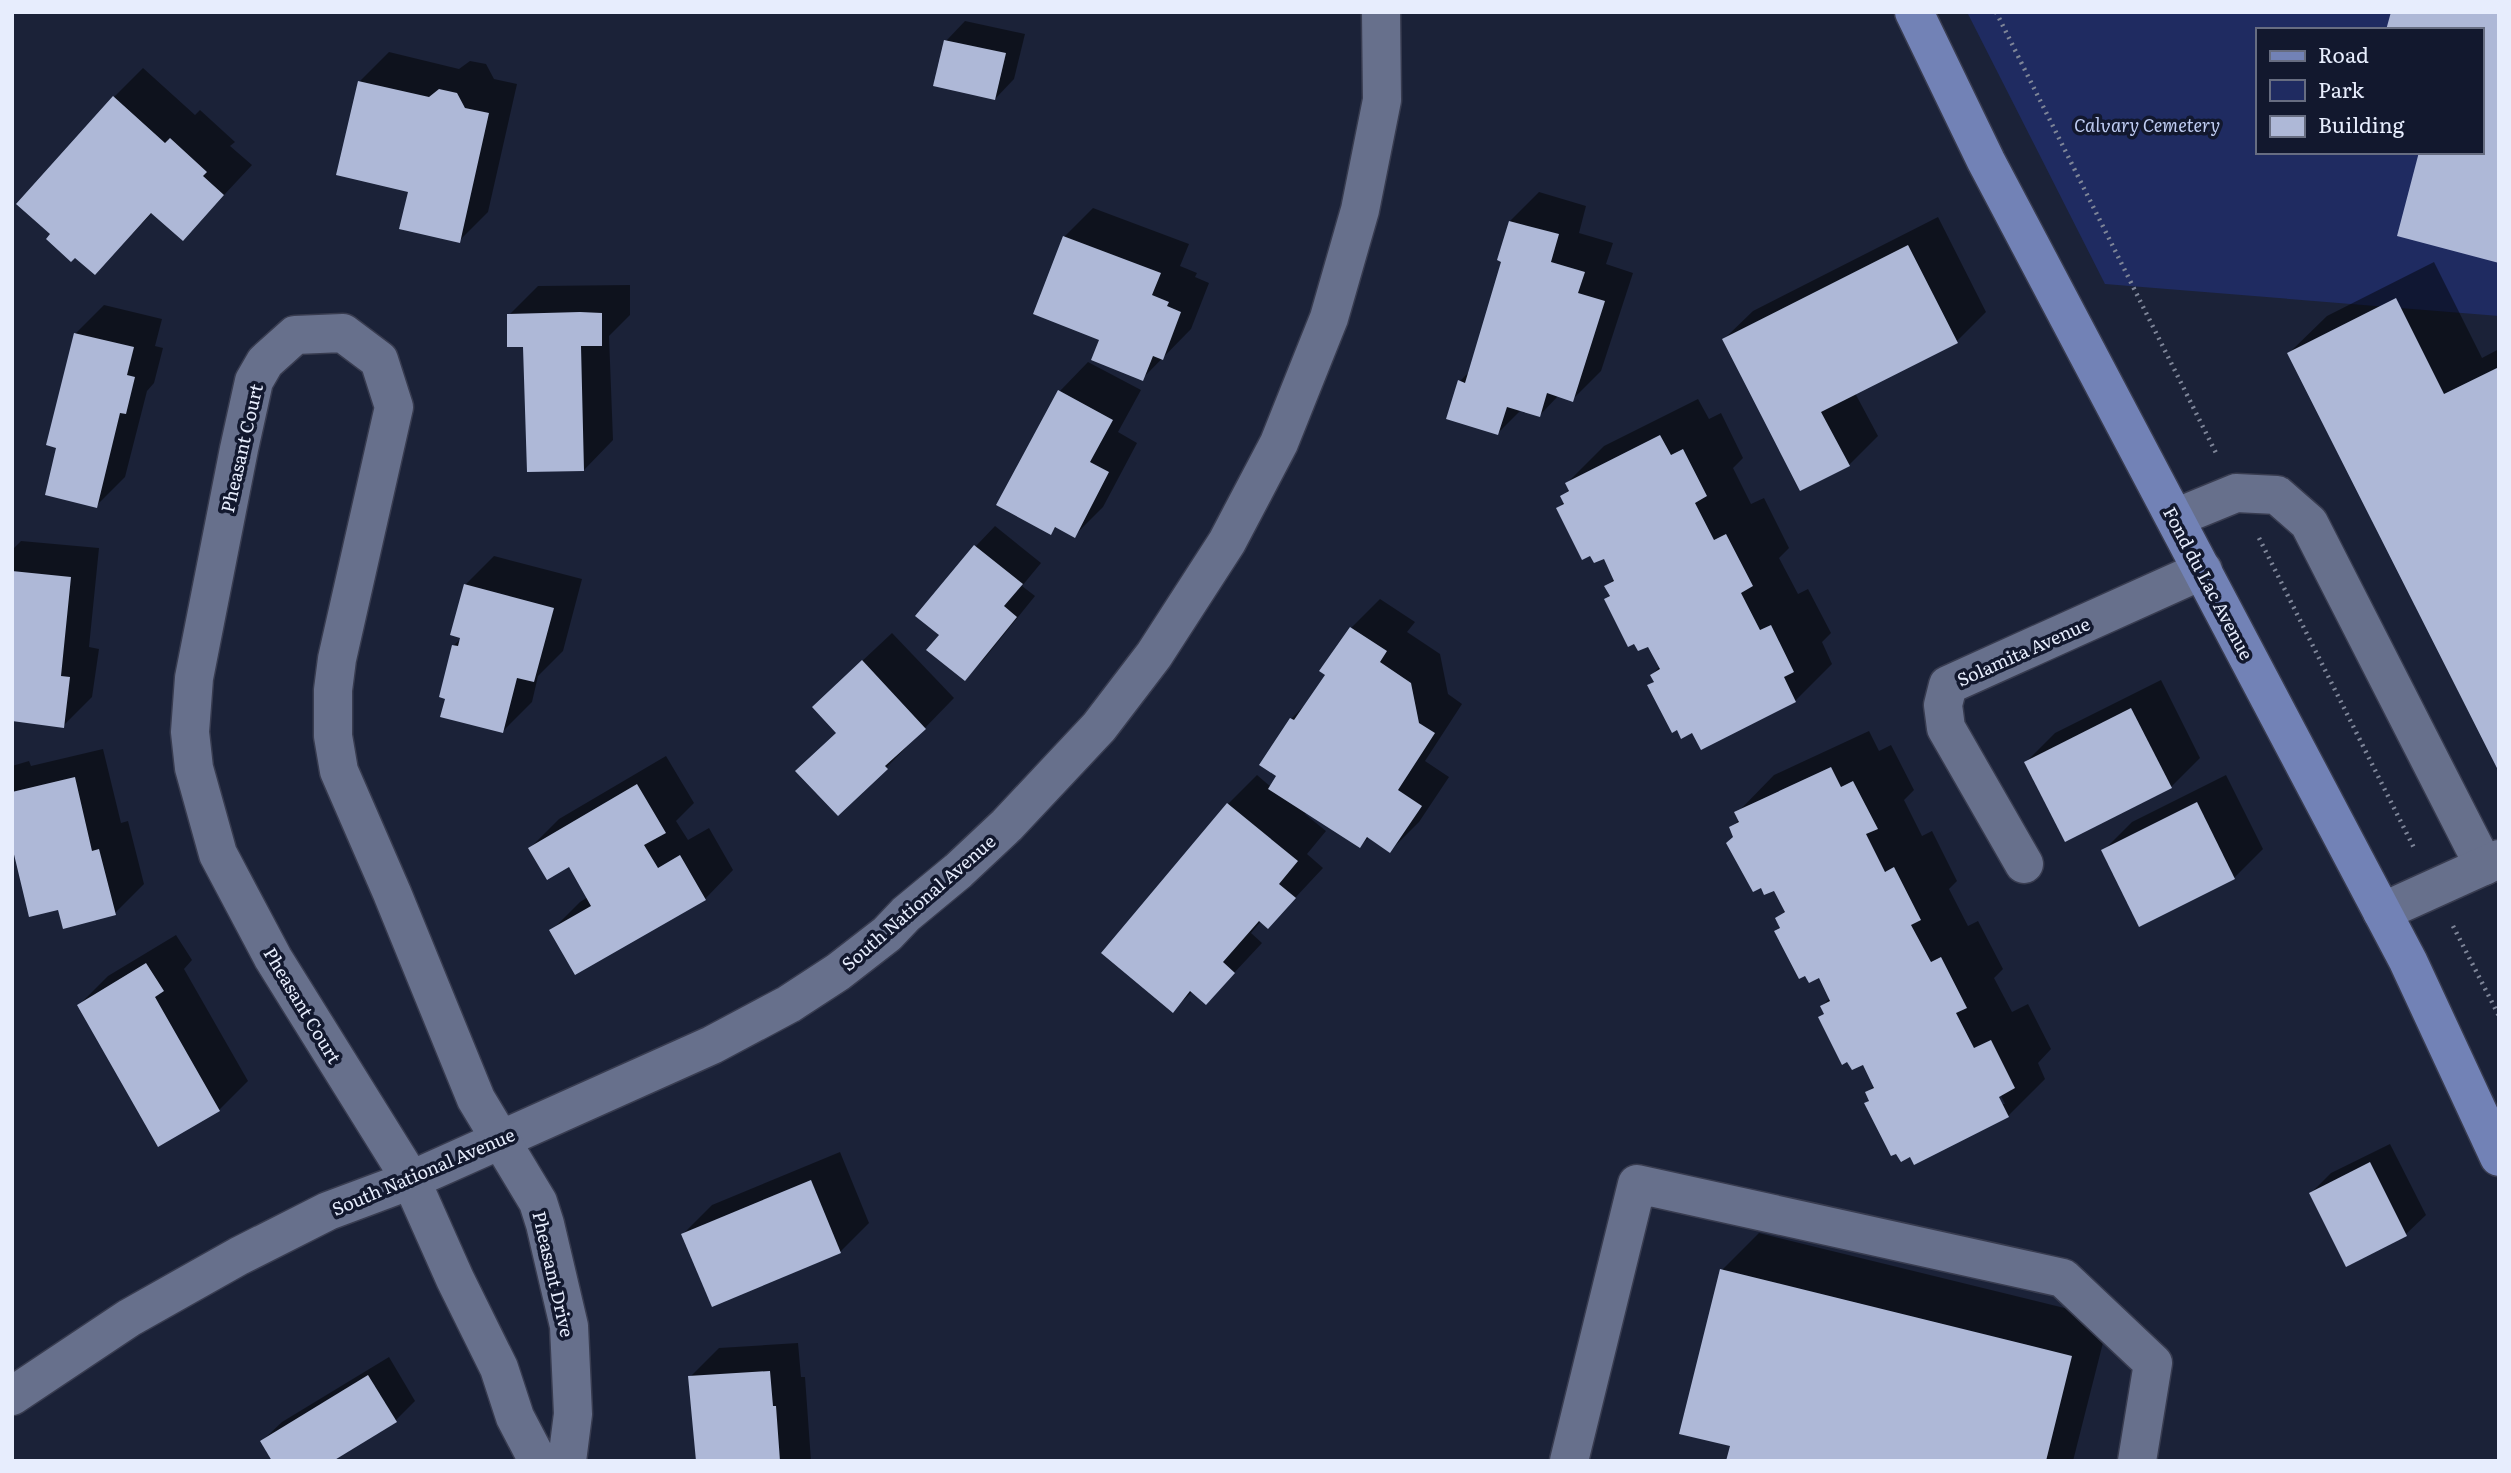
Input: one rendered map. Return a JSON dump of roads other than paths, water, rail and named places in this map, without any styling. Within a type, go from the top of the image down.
[{"type":"main road","name":"Fond du Lac Avenue","points":[[1914,12],[1986,161],[2408,961],[2497,1147]]},
{"type":"street","name":"South National Avenue","points":[[12,1395],[129,1318],[239,1256],[328,1211],[411,1180],[712,1045],[789,1004],[838,972],[887,934],[1007,825],[1070,760],[1113,709],[1180,619],[1227,542],[1279,443],[1314,360],[1343,275],[1370,166],[1382,100],[1381,12]]},
{"type":"street","name":"Pheasant Court","points":[[411,1180],[273,958],[218,854],[194,768],[190,723],[194,678],[254,381],[265,362],[295,335],[343,333],[379,360],[394,407],[337,659],[333,690],[333,736],[339,771],[393,893],[476,1099],[500,1139]]},
{"type":"street","points":[[2175,518],[2236,493],[2277,495],[2309,523],[2491,862],[2382,912]]},
{"type":"street","name":"Solamita Avenue","points":[[2024,864],[1946,728],[1943,705],[1948,685],[2203,570]]},
{"type":"street","name":"Pheasant Drive","points":[[500,1139],[538,1202],[569,1326],[573,1414],[567,1461]]},
{"type":"street","points":[[411,1180],[455,1279],[499,1368],[515,1417],[538,1461]]},
{"type":"street","points":[[1569,1461],[1637,1184],[2063,1278],[2154,1363],[2137,1461]]},
{"type":"park label","name":"Calvary Cemetery","points":[[2147,124]]}]
